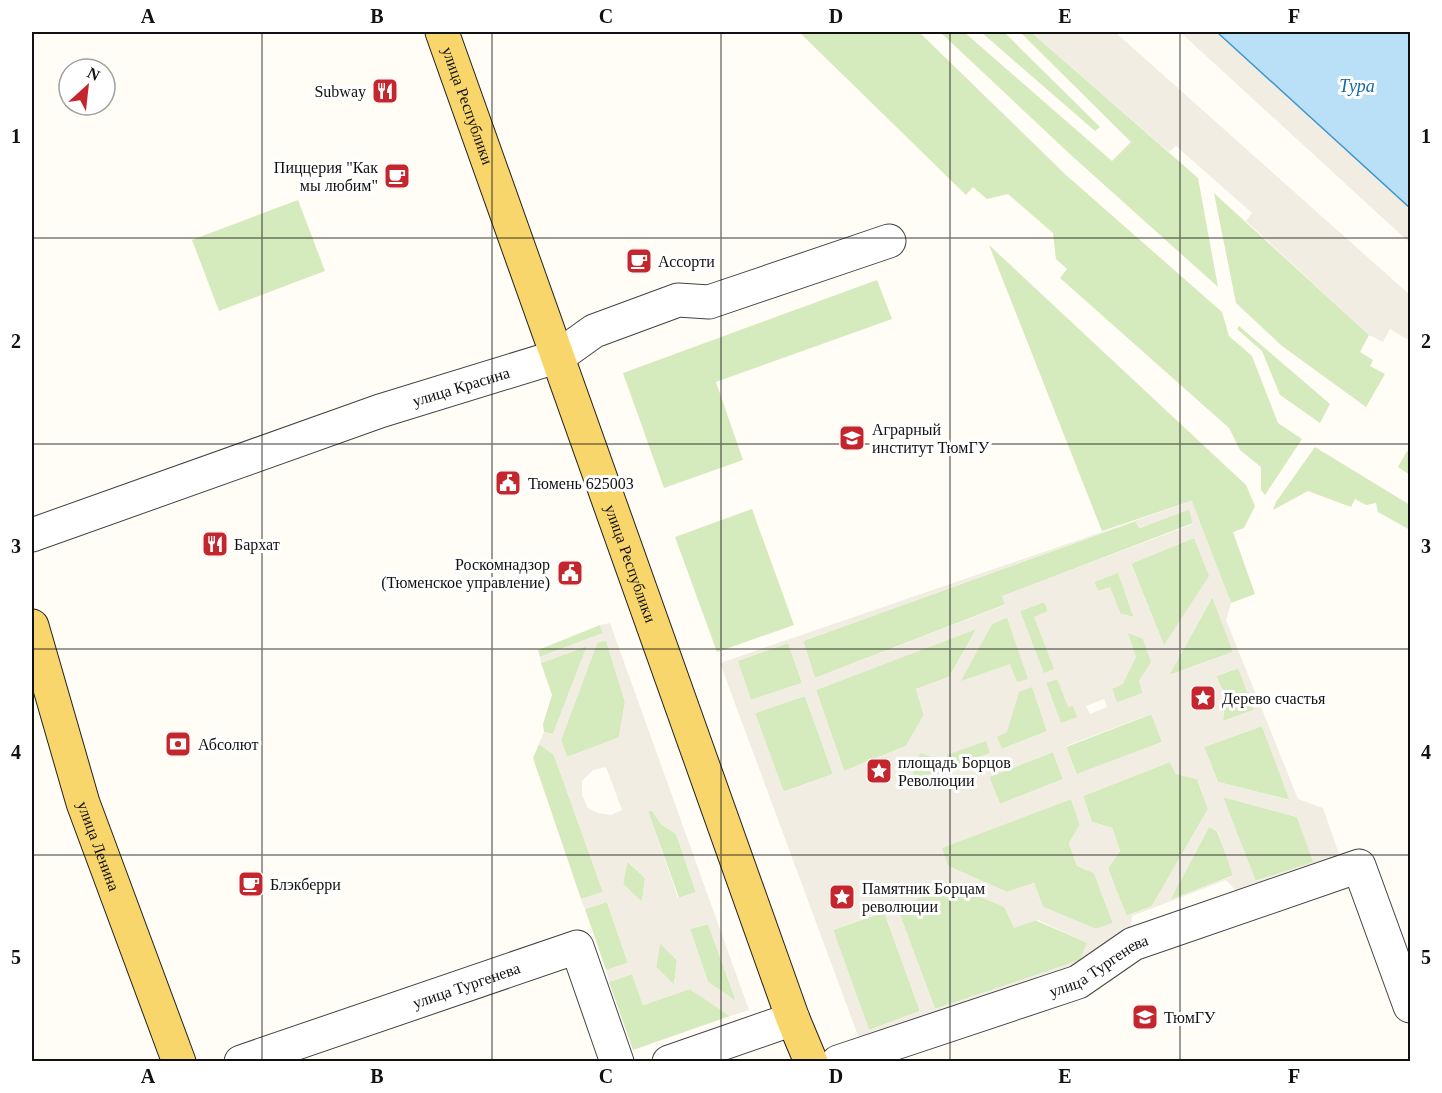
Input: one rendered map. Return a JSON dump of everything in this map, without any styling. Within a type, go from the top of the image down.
[{"type":"main road","name":"улица Республики","points":[[442,32],[793,1019],[811,1062]]},
{"type":"main road","name":"улица Ленина","points":[[32,626],[83,802],[179,1062]]},
{"type":"street","name":"улица Красина","points":[[32,535],[380,411],[559,356],[594,331],[678,300],[709,302],[889,241]]},
{"type":"street","name":"улица Тургенева","points":[[838,1062],[1078,982],[1133,944],[1359,866],[1410,1006]]},
{"type":"street","name":"улица Тургенева","points":[[242,1062],[576,947],[617,1062]]},
{"type":"street","points":[[669,1062],[793,1019]]},
{"type":"green space","points":[[799,32],[919,32],[1066,175],[1222,312],[1229,336],[1252,356],[1278,423],[1302,439],[1265,495],[1261,490],[1261,467],[1240,450],[1229,428],[1060,278],[1067,269],[1056,259],[1053,233],[1008,194],[987,199],[973,187],[966,195]]},
{"type":"green space","points":[[940,32],[964,32],[1112,161],[1131,142],[1020,32],[1031,32],[1198,178],[1218,287],[1072,156]]},
{"type":"green space","points":[[981,32],[1004,32],[1100,127],[1095,131]]},
{"type":"green space","points":[[1214,193],[1369,335],[1360,352],[1373,360],[1370,366],[1385,374],[1366,407],[1282,346],[1236,303]]},
{"type":"green space","points":[[298,200],[325,271],[219,311],[192,240]]},
{"type":"green space","points":[[989,245],[1246,485],[1255,506],[1244,528],[1233,532],[1255,594],[1231,603],[1191,501],[1102,531]]},
{"type":"green space","points":[[877,280],[892,319],[716,382],[743,460],[664,488],[623,373]]},
{"type":"green space","points":[[1239,326],[1330,404],[1320,423],[1280,395],[1262,351],[1237,329]]},
{"type":"green space","points":[[1315,447],[1410,505],[1410,530],[1378,512],[1376,503],[1366,505],[1355,499],[1351,507],[1308,491],[1273,510],[1276,502]]},
{"type":"green space","points":[[1407,451],[1410,453],[1410,475],[1398,467]]},
{"type":"green space","points":[[752,509],[794,625],[717,652],[675,537]]},
{"type":"green space","points":[[1189,509],[1193,523],[1003,596],[1006,604],[815,678],[803,641],[1136,521],[1140,528]]},
{"type":"green space","points":[[1194,538],[1210,576],[1164,646],[1131,563]]},
{"type":"green space","points":[[1118,572],[1134,617],[1122,614],[1143,639],[1152,662],[1139,681],[1143,693],[1117,703],[1112,689],[1074,706],[1078,717],[1061,724],[1046,683],[1057,679],[1043,674],[1020,611],[1044,602],[1048,611],[1098,591],[1094,582]]},
{"type":"green space","points":[[1213,596],[1233,652],[1169,675]]},
{"type":"green space","points":[[1007,617],[1028,678],[1019,691],[1032,686],[1047,731],[1002,749],[996,737],[990,753],[951,767],[946,755],[940,771],[916,780],[911,767],[992,624]]},
{"type":"green space","points":[[600,625],[603,633],[540,657],[538,650]]},
{"type":"green space","points":[[977,628],[949,677],[916,689],[924,715],[906,746],[844,771],[816,690]]},
{"type":"green space","points":[[606,640],[625,702],[619,738],[567,757],[561,740],[597,643]]},
{"type":"green space","points":[[788,643],[802,683],[751,700],[737,661]]},
{"type":"green space","points":[[587,646],[553,734],[544,732],[543,724],[552,695],[541,663]]},
{"type":"green space","points":[[1239,668],[1254,710],[1223,721],[1225,695],[1216,676]]},
{"type":"green space","points":[[805,696],[833,774],[783,792],[755,713]]},
{"type":"green space","points":[[1152,714],[1162,742],[1077,775],[1066,747]]},
{"type":"green space","points":[[1262,726],[1290,800],[1218,782],[1204,747]]},
{"type":"green space","points":[[539,744],[554,755],[603,892],[581,899],[533,758]]},
{"type":"green space","points":[[1053,752],[1063,779],[1000,804],[989,777]]},
{"type":"green space","points":[[1170,762],[1176,774],[1197,779],[1208,809],[1152,906],[1126,916],[1108,868],[1120,851],[1112,828],[1092,822],[1083,796]]},
{"type":"green space","points":[[1223,797],[1297,817],[1314,862],[1255,881]]},
{"type":"green space","points":[[1071,799],[1080,825],[1069,843],[1077,866],[1094,873],[1113,923],[1096,929],[1043,907],[1034,883],[1007,892],[948,866],[941,848]]},
{"type":"green space","points":[[652,810],[661,824],[676,834],[696,892],[679,898],[648,811]]},
{"type":"green space","points":[[1209,827],[1217,831],[1234,875],[1170,900]]},
{"type":"green space","points":[[627,861],[645,878],[642,902],[623,884]]},
{"type":"green space","points":[[944,881],[1088,943],[1081,960],[935,1009],[897,907],[934,892]]},
{"type":"green space","points":[[607,902],[628,963],[606,970],[585,909]]},
{"type":"green space","points":[[884,912],[920,1011],[869,1030],[833,930]]},
{"type":"green space","points":[[708,924],[736,1001],[708,982],[690,929]]},
{"type":"green space","points":[[660,943],[677,960],[674,985],[656,967]]},
{"type":"green space","points":[[632,974],[643,1005],[690,989],[730,1016],[633,1050],[609,982]]},
{"type":"shaded area","points":[[1031,32],[1115,32],[1410,295],[1410,341],[1390,329],[1383,342],[1369,335],[1246,221],[1252,213],[1176,146],[1169,152]]},
{"type":"shaded area","points":[[1180,32],[1217,32],[1410,208],[1410,243]]},
{"type":"shaded area","name":"площадь Борцов Революции","points":[[1192,501],[1231,603],[1226,620],[1298,799],[1323,808],[1341,860],[1238,893],[1226,880],[1132,916],[1130,933],[1086,964],[860,1041],[720,663]],"holes":[[[1189,510],[1193,524],[1002,596],[1005,605],[815,678],[803,641],[1135,521],[1139,528]],[[1194,538],[1209,576],[1164,645],[1131,564]],[[1118,573],[1133,617],[1121,614],[1110,587],[1098,591],[1094,582]],[[1212,597],[1233,652],[1170,675]],[[1044,602],[1048,611],[1034,617],[1054,669],[1044,673],[1020,611]],[[1007,617],[1028,679],[1017,682],[1010,664],[961,681],[992,624]],[[977,629],[949,677],[916,689],[924,715],[906,746],[844,771],[816,690]],[[1128,633],[1143,639],[1151,662],[1139,681],[1143,693],[1117,702],[1112,689],[1123,684],[1136,657]],[[788,643],[802,683],[751,700],[738,661]],[[1238,668],[1254,710],[1223,721],[1225,695],[1216,676]],[[1057,679],[1068,707],[1073,706],[1077,717],[1061,723],[1046,683]],[[1032,687],[1047,731],[1002,749],[997,737],[1007,732],[1019,692]],[[805,696],[833,774],[784,792],[755,713]],[[1104,699],[1107,707],[1090,714],[1086,706]],[[1151,714],[1162,742],[1076,774],[1066,746]],[[1262,726],[1289,800],[1218,782],[1204,747]],[[986,741],[990,753],[951,767],[947,755]],[[1053,752],[1063,779],[1000,804],[989,777]],[[921,753],[936,759],[940,770],[916,780],[911,767]],[[1170,762],[1176,774],[1197,779],[1208,809],[1152,906],[1127,916],[1108,869],[1120,851],[1112,828],[1092,822],[1083,796]],[[1223,797],[1297,817],[1313,862],[1256,881]],[[1071,799],[1080,825],[1069,843],[1077,866],[1094,873],[1113,923],[1096,929],[1043,907],[1034,883],[1007,892],[948,866],[942,848]],[[1209,827],[1218,831],[1233,876],[1170,900]],[[944,881],[1004,907],[1014,928],[1038,920],[1087,943],[1080,960],[935,1009],[897,907],[934,892]],[[884,912],[920,1011],[869,1030],[833,930]]]},
{"type":"shaded area","points":[[610,623],[749,1010],[730,1016],[690,989],[643,1005],[632,974],[609,982],[606,970],[628,963],[607,902],[585,909],[581,899],[603,892],[554,755],[539,744],[544,732],[553,734],[587,646],[541,663],[540,657],[603,633],[600,625]],"holes":[[[606,640],[625,702],[619,737],[567,757],[561,740],[597,643]],[[606,767],[622,810],[611,815],[598,813],[588,808],[582,795],[582,781],[593,770]],[[648,811],[652,811],[661,824],[676,834],[696,892],[678,898]],[[628,861],[645,878],[642,902],[623,884]],[[708,924],[736,1000],[708,982],[690,929]],[[660,944],[677,960],[674,985],[656,967]]]},
{"type":"water","name":"Тура","points":[[1217,32],[1410,32],[1410,208]]},
{"type":"place","name":"Subway","points":[[385,91]]},
{"type":"place","name":"Пиццерия \"Как мы любим\"","points":[[397,176]]},
{"type":"place","name":"Ассорти","points":[[639,261]]},
{"type":"place","name":"Аграрный институт ТюмГУ","points":[[852,438]]},
{"type":"place","name":"Тюмень 625003","points":[[508,483]]},
{"type":"place","name":"Бархат","points":[[215,544]]},
{"type":"place","name":"Роскомнадзор (Тюменское управление)","points":[[570,573]]},
{"type":"place","name":"Дерево счастья","points":[[1203,698]]},
{"type":"place","name":"Абсолют","points":[[178,744]]},
{"type":"place","name":"площадь Борцов Революции","points":[[879,771]]},
{"type":"place","name":"Блэкберри","points":[[251,884]]},
{"type":"place","name":"Памятник Борцам революции","points":[[842,897]]},
{"type":"place","name":"ТюмГУ","points":[[1145,1017]]}]
